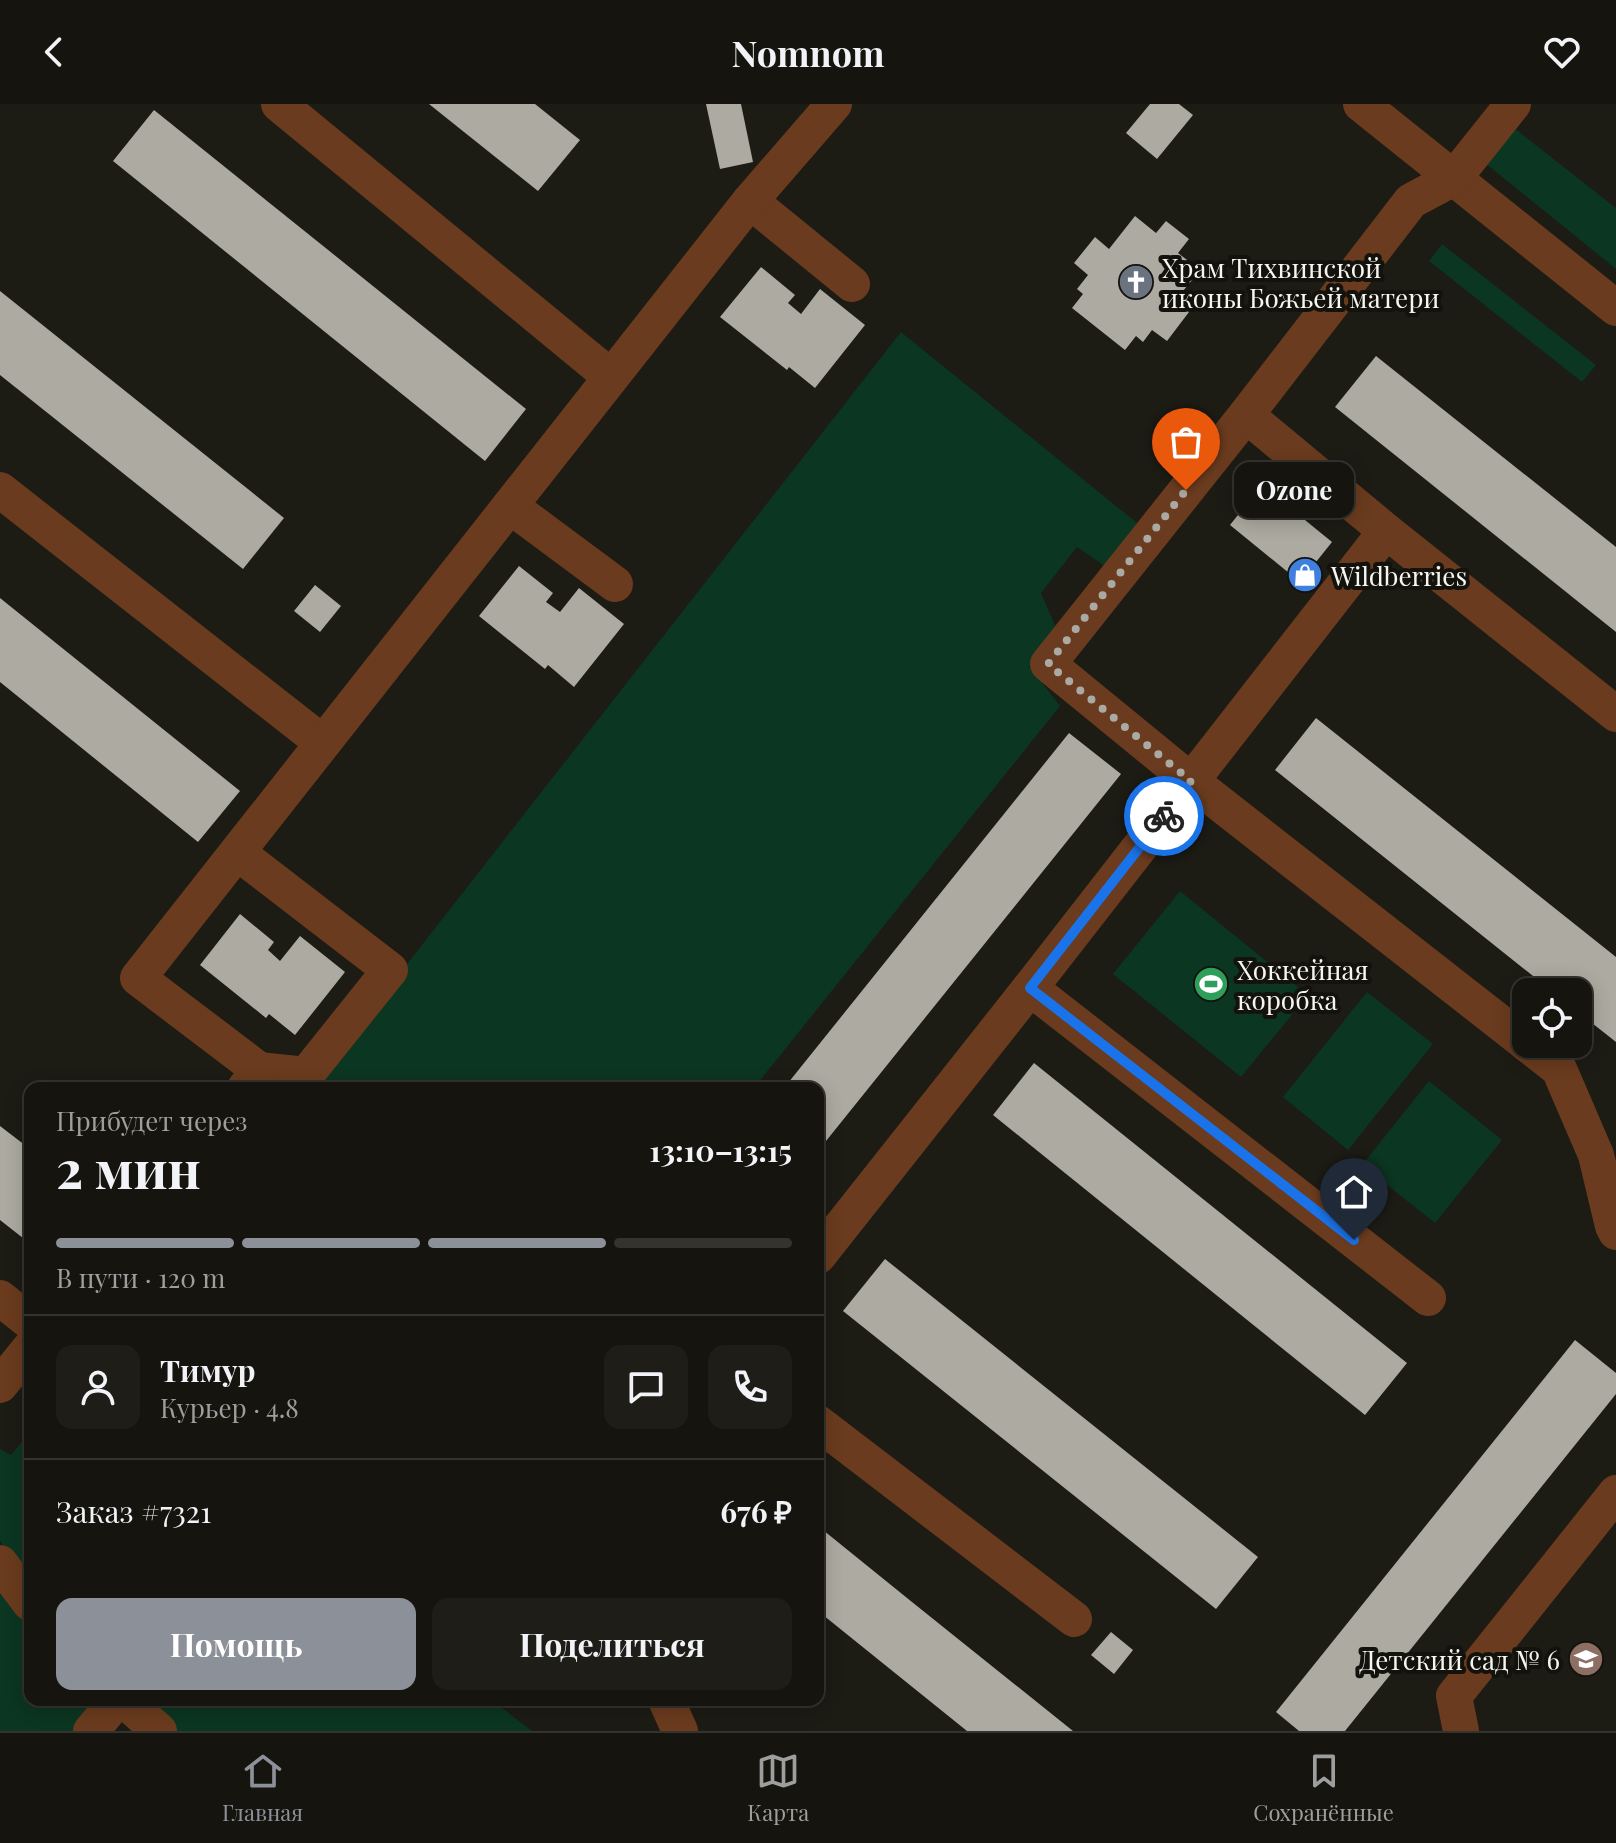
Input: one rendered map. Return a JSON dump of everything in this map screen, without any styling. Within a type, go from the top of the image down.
[{"type":"street","points":[[279,104],[611,377]]},
{"type":"street","points":[[1361,104],[1616,308]]},
{"type":"street","points":[[1512,1033],[1191,781],[1048,664],[1411,201],[1454,178],[1513,104]]},
{"type":"street","points":[[238,853],[390,970],[306,1075],[252,1079],[138,978],[750,201],[829,106]]},
{"type":"street","points":[[750,201],[852,284]]},
{"type":"street","points":[[1246,415],[1616,714]]},
{"type":"street","points":[[0,490],[323,743]]},
{"type":"street","points":[[510,506],[615,584]]},
{"type":"street","points":[[824,1248],[1386,531]]},
{"type":"street","points":[[1030,988],[1428,1298]]},
{"type":"street","points":[[1544,1058],[1559,1069],[1606,1152],[1616,1232]]},
{"type":"street","points":[[0,1298],[24,1317]]},
{"type":"street","points":[[0,1385],[24,1355]]},
{"type":"street","points":[[824,1428],[1074,1619]]},
{"type":"street","points":[[1461,1731],[1454,1696],[1616,1493]]},
{"type":"street","points":[[0,1563],[24,1595]]},
{"type":"street","points":[[91,1731],[112,1706]]},
{"type":"street","points":[[131,1706],[159,1731]]},
{"type":"street","points":[[669,1706],[680,1731]]},
{"type":"green space","points":[[1513,127],[1616,208],[1616,269],[1485,163]]},
{"type":"green space","points":[[1442,244],[1596,365],[1582,382],[1429,261]]},
{"type":"green space","points":[[901,332],[1142,527],[1109,569],[1077,547],[1041,593],[1057,630],[1029,666],[1060,706],[759,1082],[315,1082]]},
{"type":"green space","name":"Хоккейная коробка","points":[[1180,891],[1308,995],[1241,1077],[1113,974]]},
{"type":"green space","points":[[1367,992],[1433,1044],[1348,1150],[1283,1097]]},
{"type":"green space","points":[[1429,1081],[1502,1140],[1435,1223],[1362,1165]]},
{"type":"green space","points":[[24,1439],[24,1575],[0,1541],[0,1449],[11,1455]]},
{"type":"green space","points":[[0,1589],[24,1620],[24,1706],[94,1706],[74,1731],[0,1731]]},
{"type":"green space","points":[[148,1706],[500,1706],[532,1731],[176,1731]]},
{"type":"building","points":[[429,104],[535,104],[580,140],[538,191]]},
{"type":"building","points":[[706,104],[741,104],[753,162],[720,169]]},
{"type":"building","points":[[1150,104],[1179,104],[1193,115],[1157,159],[1126,133]]},
{"type":"building","points":[[154,110],[526,409],[485,461],[113,161]]},
{"type":"building","name":"Храм Тихвинской иконы Божьей матери","points":[[1135,216],[1156,233],[1166,221],[1189,239],[1178,253],[1200,270],[1175,301],[1189,312],[1167,341],[1152,330],[1143,342],[1136,336],[1125,350],[1072,308],[1083,294],[1077,289],[1088,275],[1074,263],[1095,237],[1109,249]]},
{"type":"building","points":[[761,267],[795,295],[788,303],[801,314],[820,289],[865,325],[815,388],[720,317]]},
{"type":"building","points":[[0,291],[284,518],[243,569],[0,375]]},
{"type":"building","points":[[1376,356],[1616,547],[1616,632],[1335,407]]},
{"type":"building","points":[[1262,485],[1332,542],[1300,582],[1230,525]]},
{"type":"building","points":[[519,566],[553,593],[546,602],[560,612],[579,588],[624,624],[574,687],[548,665],[545,669],[479,616]]},
{"type":"building","points":[[315,585],[341,606],[320,632],[294,611]]},
{"type":"building","points":[[0,598],[240,791],[198,842],[0,682]]},
{"type":"building","points":[[1316,718],[1616,957],[1616,1042],[1592,1023],[1592,978],[1535,978],[1275,770]]},
{"type":"building","points":[[1069,733],[1121,774],[824,1144],[824,1082],[789,1082]]},
{"type":"building","points":[[240,914],[274,942],[268,950],[280,961],[300,936],[345,972],[295,1035],[269,1014],[266,1018],[200,965]]},
{"type":"building","points":[[1034,1063],[1407,1363],[1365,1415],[993,1115]]},
{"type":"building","points":[[0,1126],[24,1144],[24,1239],[0,1220]]},
{"type":"building","points":[[885,1259],[1258,1557],[1216,1609],[843,1311]]},
{"type":"building","points":[[1575,1340],[1616,1373],[1616,1394],[1345,1731],[1299,1731],[1276,1712]]},
{"type":"building","points":[[824,1531],[1073,1731],[967,1731],[824,1616]]},
{"type":"building","points":[[1111,1632],[1133,1650],[1114,1674],[1091,1655]]},
{"type":"way so far","points":[[1164,816],[1191,781],[1048,664],[1186,490]]},
{"type":"place","name":"Храм Тихвинской иконы Божьей матери","points":[[1136,282]]},
{"type":"place","name":"Ozone","points":[[1186,490]]},
{"type":"place","name":"Wildberries","points":[[1305,575]]},
{"type":"place","name":"Хоккейная коробка","points":[[1211,984]]},
{"type":"place","name":"Детский сад № 6","points":[[1586,1659]]},
{"type":"route","points":[[1164,816],[1030,988],[1354,1240]]}]
